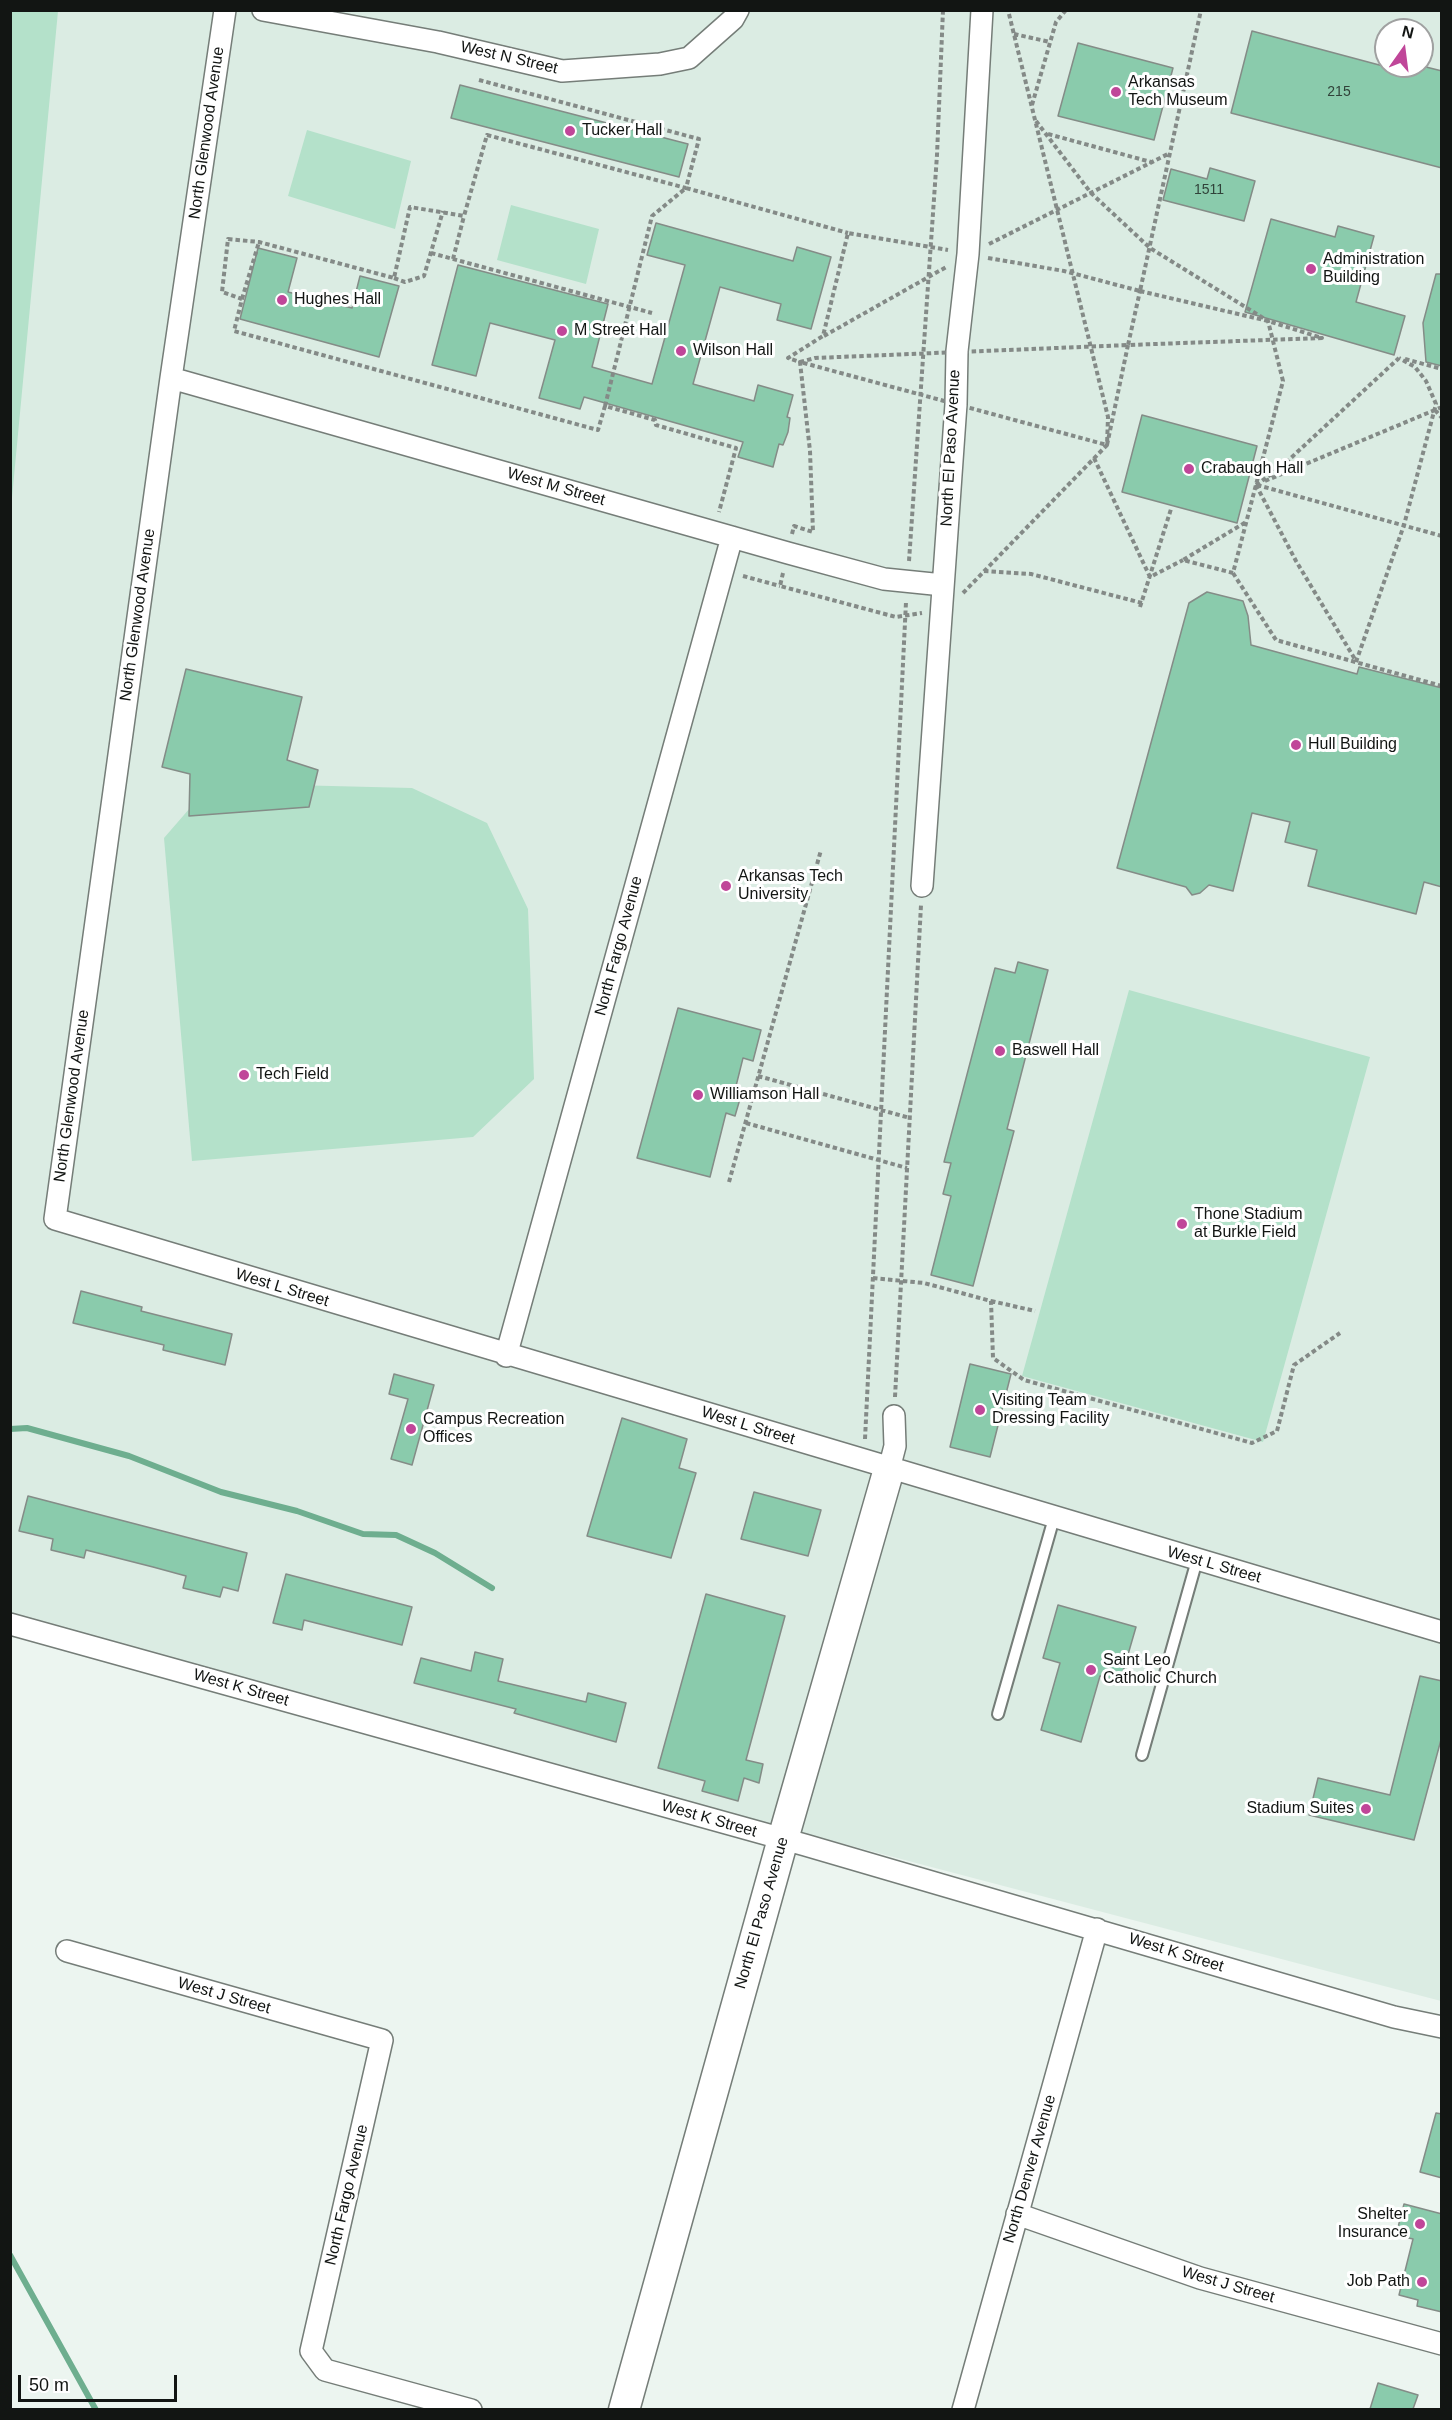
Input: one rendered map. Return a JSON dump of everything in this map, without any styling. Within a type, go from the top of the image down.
[{"type":"street","name":"North Glenwood Avenue","points":[[55,1219],[171,378],[225,10]]},
{"type":"street","name":"West N Street","points":[[263,10],[438,42],[562,71],[660,64],[689,58],[733,19],[738,10]]},
{"type":"street","name":"North El Paso Avenue","points":[[922,886],[956,404],[957,351],[968,254],[982,10]]},
{"type":"street","name":"West M Street","points":[[171,378],[884,579],[942,585]]},
{"type":"street","name":"North Fargo Avenue","points":[[506,1356],[722,570],[722,534]]},
{"type":"street","name":"West L Street","points":[[55,1219],[506,1356],[1442,1632]]},
{"type":"street","name":"North El Paso Avenue","points":[[624,2409],[783,1839],[876,1465],[895,1446],[894,1416]]},
{"type":"street","name":"West K Street","points":[[10,1624],[783,1839],[1394,2017],[1442,2027]]},
{"type":"street","name":"North Denver Avenue","points":[[963,2409],[1097,1929]]},
{"type":"street","name":"West J Street","points":[[67,1951],[382,2040]]},
{"type":"street","name":"North Fargo Avenue","points":[[382,2040],[311,2351],[325,2370],[471,2409]]},
{"type":"street","name":"West J Street","points":[[1017,2214],[1200,2278],[1442,2344]]},
{"type":"lane","points":[[998,1714],[1054,1518]]},
{"type":"lane","points":[[1142,1755],[1197,1560]]},
{"type":"path","points":[[876,1465],[873,1278],[906,615],[943,10]]},
{"type":"path","points":[[1008,10],[1108,417],[1107,446]]},
{"type":"path","points":[[1032,107],[1056,22],[1066,10]]},
{"type":"path","points":[[722,570],[896,617],[940,610],[952,604],[1107,446],[1201,10]]},
{"type":"path","points":[[1014,34],[1050,42]]},
{"type":"path","points":[[259,242],[234,331],[598,430],[652,216],[686,188],[699,139],[479,80]]},
{"type":"path","points":[[1034,117],[1091,193],[1150,248],[1268,321],[1283,381],[1233,573]]},
{"type":"path","points":[[1047,134],[1152,162]]},
{"type":"path","points":[[453,259],[487,135],[848,233],[1072,273],[1268,321],[1322,338],[957,351],[815,358],[801,362]]},
{"type":"path","points":[[1107,446],[788,358],[968,254],[1170,153]]},
{"type":"path","points":[[394,278],[410,207],[464,216]]},
{"type":"path","points":[[242,299],[222,292],[228,239],[259,242],[405,282],[424,276],[443,211]]},
{"type":"path","points":[[823,336],[848,233]]},
{"type":"path","points":[[431,253],[652,313]]},
{"type":"path","points":[[1233,573],[1256,484],[1280,468],[1399,357]]},
{"type":"path","points":[[1399,357],[1442,369]]},
{"type":"path","points":[[1356,662],[1404,525],[1436,404],[1426,381],[1415,368],[1399,357]]},
{"type":"path","points":[[780,586],[794,526],[813,532],[807,412],[801,362]]},
{"type":"path","points":[[605,406],[655,420],[656,425],[736,448],[722,534]]},
{"type":"path","points":[[1256,484],[1442,407]]},
{"type":"path","points":[[1435,410],[1442,418]]},
{"type":"path","points":[[1094,458],[1150,577]]},
{"type":"path","points":[[1256,484],[1442,536]]},
{"type":"path","points":[[1256,484],[1296,561],[1356,662]]},
{"type":"path","points":[[984,571],[1032,574],[1141,605],[1171,509]]},
{"type":"path","points":[[1150,577],[1246,522]]},
{"type":"path","points":[[1183,560],[1233,573],[1276,640],[1442,686]]},
{"type":"path","points":[[729,1182],[821,850]]},
{"type":"path","points":[[894,1416],[922,886]]},
{"type":"path","points":[[758,1076],[910,1119]]},
{"type":"path","points":[[746,1123],[908,1168]]},
{"type":"path","points":[[873,1278],[924,1283],[1035,1311]]},
{"type":"path","points":[[991,1301],[993,1358],[1024,1380],[1252,1443],[1277,1431],[1294,1365],[1340,1333]]},
{"type":"shaded area","name":"Arkansas Tech University","points":[[34,11],[1441,11],[1441,2001],[11,1625],[10,148]]},
{"type":"green space","points":[[10,11],[58,11],[11,508]]},
{"type":"green space","points":[[307,130],[411,161],[395,229],[288,196]]},
{"type":"green space","points":[[511,205],[599,229],[586,284],[497,260]]},
{"type":"green space","points":[[291,785],[412,788],[487,823],[528,909],[534,1079],[473,1137],[192,1161],[164,838],[190,808]]},
{"type":"green space","points":[[1129,990],[1370,1057],[1263,1442],[1022,1376]]},
{"type":"building","points":[[1252,31],[1374,64],[1374,78],[1434,78],[1434,69],[1442,71],[1442,168],[1231,113]]},
{"type":"building","name":"Arkansas Tech Museum","points":[[1078,43],[1173,68],[1154,140],[1058,116]]},
{"type":"building","name":"Tucker Hall","points":[[460,85],[688,144],[679,177],[451,118]]},
{"type":"building","points":[[1210,168],[1255,181],[1244,221],[1163,200],[1171,169],[1207,179]]},
{"type":"building","name":"Administration Building","points":[[1271,219],[1335,237],[1338,226],[1374,236],[1356,302],[1405,316],[1394,355],[1245,312]]},
{"type":"building","name":"Wilson Hall","points":[[656,223],[793,261],[797,247],[831,257],[811,329],[777,320],[781,304],[720,287],[693,384],[754,401],[758,385],[793,395],[787,417],[790,418],[788,432],[783,445],[779,444],[773,467],[738,457],[743,442],[584,397],[580,409],[539,398],[555,340],[490,323],[476,376],[432,365],[458,265],[608,304],[592,367],[652,384],[685,265],[647,255]]},
{"type":"building","name":"Hughes Hall","points":[[258,248],[297,258],[288,292],[352,308],[360,276],[399,286],[379,357],[240,319]]},
{"type":"building","points":[[1436,274],[1442,274],[1442,366],[1426,362],[1423,323]]},
{"type":"building","name":"Crabaugh Hall","points":[[1142,415],[1257,446],[1237,523],[1122,492]]},
{"type":"building","name":"Hull Building","points":[[1207,592],[1243,601],[1248,616],[1251,645],[1357,674],[1359,667],[1442,688],[1442,887],[1424,882],[1416,914],[1308,886],[1317,850],[1285,842],[1290,822],[1252,813],[1233,891],[1209,885],[1200,893],[1192,895],[1186,887],[1117,868],[1189,603]]},
{"type":"building","points":[[186,669],[302,697],[287,760],[318,770],[309,807],[189,816],[190,774],[162,767]]},
{"type":"building","name":"Baswell Hall","points":[[1018,962],[1048,970],[1007,1129],[1014,1131],[973,1286],[931,1275],[951,1196],[943,1194],[951,1163],[944,1162],[995,968],[1015,973]]},
{"type":"building","name":"Williamson Hall","points":[[678,1008],[761,1030],[753,1061],[743,1058],[735,1090],[742,1092],[735,1116],[726,1113],[710,1177],[637,1158]]},
{"type":"building","points":[[81,1291],[142,1307],[141,1311],[232,1334],[225,1365],[163,1350],[164,1345],[73,1323]]},
{"type":"building","name":"Visiting Team Dressing Facility","points":[[970,1364],[1011,1374],[990,1457],[950,1447]]},
{"type":"building","name":"Campus Recreation Offices","points":[[394,1374],[434,1385],[412,1465],[391,1459],[408,1399],[389,1394]]},
{"type":"building","points":[[622,1418],[687,1439],[679,1468],[696,1473],[671,1558],[587,1536]]},
{"type":"building","points":[[754,1492],[821,1510],[808,1556],[741,1539]]},
{"type":"building","points":[[28,1496],[247,1553],[238,1591],[223,1587],[220,1597],[183,1588],[186,1576],[86,1550],[84,1558],[51,1550],[53,1539],[19,1531]]},
{"type":"building","points":[[286,1574],[412,1607],[402,1645],[304,1620],[302,1630],[273,1623]]},
{"type":"building","points":[[706,1594],[785,1616],[746,1760],[763,1764],[759,1783],[744,1778],[738,1801],[702,1791],[705,1781],[658,1768]]},
{"type":"building","name":"Saint Leo Catholic Church","points":[[1058,1605],[1136,1627],[1120,1682],[1100,1676],[1081,1742],[1041,1730],[1060,1663],[1043,1658]]},
{"type":"building","points":[[475,1652],[503,1659],[498,1681],[586,1702],[588,1693],[626,1703],[616,1742],[514,1713],[516,1709],[414,1683],[421,1658],[471,1671]]},
{"type":"building","points":[[1420,1676],[1442,1681],[1442,1736],[1414,1840],[1309,1815],[1318,1778],[1390,1795]]},
{"type":"building","points":[[1436,2113],[1442,2114],[1442,2178],[1420,2172]]},
{"type":"building","points":[[1404,2204],[1442,2214],[1442,2312],[1417,2306],[1418,2300],[1399,2295],[1413,2239],[1396,2235]]},
{"type":"building","points":[[1378,2383],[1418,2395],[1413,2409],[1370,2409]]},
{"type":"waterway","points":[[10,1429],[27,1428],[129,1456],[221,1492],[297,1511],[363,1534],[396,1535],[435,1553],[492,1588]]},
{"type":"waterway","points":[[10,2255],[96,2410]]},
{"type":"place","name":"Arkansas Tech Museum","points":[[1116,92]]},
{"type":"place","name":"Tucker Hall","points":[[570,131]]},
{"type":"place","name":"Administration Building","points":[[1311,269]]},
{"type":"place","name":"Hughes Hall","points":[[282,300]]},
{"type":"place","name":"M Street Hall","points":[[562,331]]},
{"type":"place","name":"Wilson Hall","points":[[681,351]]},
{"type":"place","name":"Crabaugh Hall","points":[[1189,469]]},
{"type":"place","name":"Hull Building","points":[[1296,745]]},
{"type":"place","name":"Arkansas Tech University","points":[[726,886]]},
{"type":"place","name":"Baswell Hall","points":[[1000,1051]]},
{"type":"place","name":"Tech Field","points":[[244,1075]]},
{"type":"place","name":"Williamson Hall","points":[[698,1095]]},
{"type":"place","name":"Thone Stadium at Burkle Field","points":[[1182,1224]]},
{"type":"place","name":"Visiting Team Dressing Facility","points":[[980,1410]]},
{"type":"place","name":"Campus Recreation Offices","points":[[411,1429]]},
{"type":"place","name":"Saint Leo Catholic Church","points":[[1091,1670]]},
{"type":"place","name":"Stadium Suites","points":[[1366,1809]]},
{"type":"place","name":"Shelter Insurance","points":[[1420,2224]]},
{"type":"place","name":"Job Path","points":[[1422,2282]]}]
